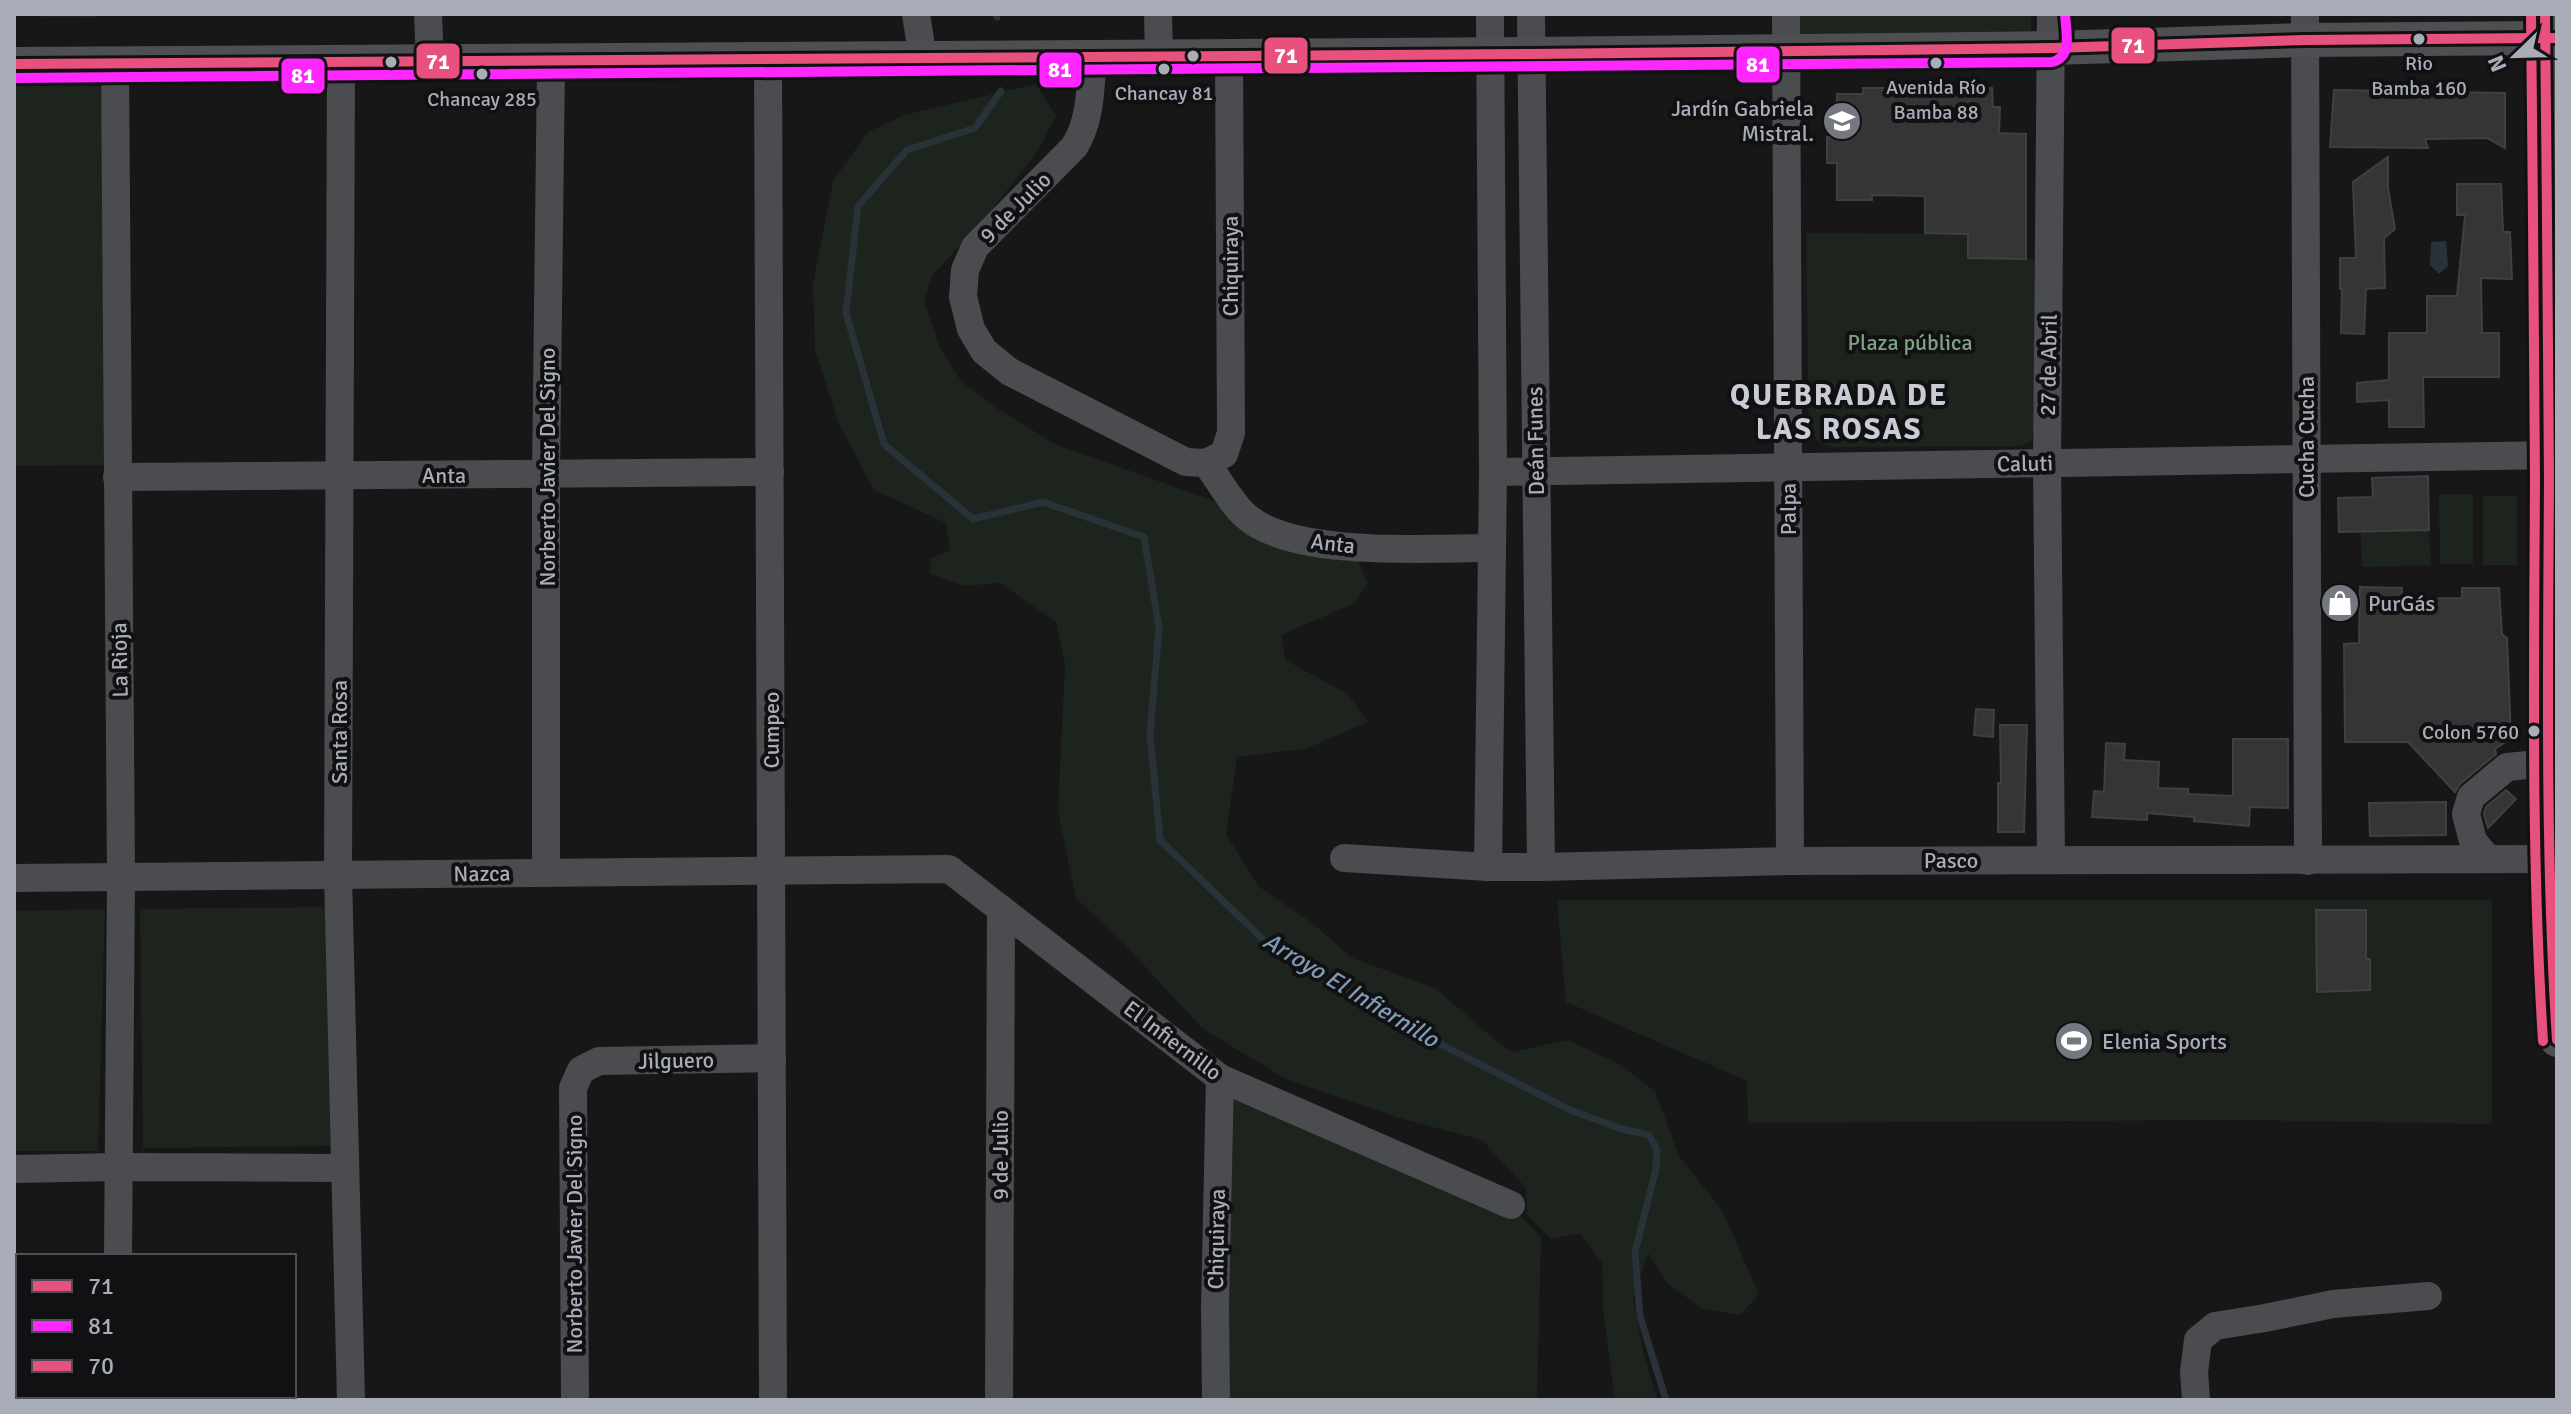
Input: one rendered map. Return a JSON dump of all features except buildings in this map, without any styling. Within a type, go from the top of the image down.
[{"type":"main road","points":[[14,64],[2052,48],[2305,27],[2549,30],[2553,455],[2548,763],[2554,859],[2551,949],[2557,1040]]},
{"type":"street","points":[[428,14],[430,63]]},
{"type":"street","points":[[916,14],[923,59]]},
{"type":"street","points":[[1158,14],[1159,56]]},
{"type":"street","name":"Deán Funes","points":[[1488,867],[1493,472],[1490,14]]},
{"type":"street","name":"Deán Funes","points":[[1531,14],[1541,867]]},
{"type":"street","name":"Palpa","points":[[1786,14],[1790,861]]},
{"type":"street","name":"27 de Abril","points":[[2051,14],[2047,463],[2051,860]]},
{"type":"street","name":"Cucha Cucha","points":[[2305,27],[2308,861]]},
{"type":"street","name":"Chiquiraya","points":[[1206,463],[1224,454],[1231,433],[1229,56]]},
{"type":"street","name":"9 de Julio","points":[[1093,57],[1083,134],[1074,147],[975,247],[965,270],[963,297],[971,329],[984,351],[1010,372],[1186,462],[1206,463]]},
{"type":"street","name":"Cumpeo","points":[[768,60],[773,1400]]},
{"type":"street","name":"Norberto Javier Del Signo","points":[[546,873],[546,474],[551,62]]},
{"type":"street","name":"Santa Rosa","points":[[341,63],[338,875],[351,1400]]},
{"type":"street","name":"La Rioja","points":[[115,65],[121,877],[118,1254]]},
{"type":"street","name":"Caluti","points":[[1493,472],[2553,455]]},
{"type":"street","name":"Anta","points":[[1206,463],[1246,516],[1274,533],[1336,547],[1492,548]]},
{"type":"street","name":"Anta","points":[[117,477],[770,472]]},
{"type":"street","points":[[2488,859],[2473,841],[2466,814],[2471,797],[2507,767],[2548,763]]},
{"type":"street","name":"Pasco","points":[[1344,858],[1488,867],[1790,861],[2554,859]]},
{"type":"street","name":"Nazca","points":[[14,878],[949,869]]},
{"type":"street","name":"El Infiernillo","points":[[949,869],[1220,1078],[1511,1205]]},
{"type":"street","name":"9 de Julio","points":[[999,1400],[1001,909]]},
{"type":"street","name":"Jilguero","points":[[581,1070],[599,1061],[772,1058]]},
{"type":"street","name":"Norberto Javier Del Signo","points":[[575,1400],[573,1088],[581,1070]]},
{"type":"street","name":"Chiquiraya","points":[[1216,1400],[1220,1078]]},
{"type":"street","points":[[14,1169],[344,1168]]},
{"type":"street","points":[[2196,1400],[2194,1372],[2198,1340],[2215,1326],[2333,1304],[2428,1296]]},
{"type":"green space","points":[[95,14],[96,18],[14,16]]},
{"type":"green space","points":[[1800,14],[2031,14],[2031,31],[1800,34]]},
{"type":"green space","points":[[1036,84],[1056,116],[1038,151],[987,216],[932,276],[924,301],[941,350],[961,381],[995,407],[1055,444],[1228,506],[1357,559],[1368,583],[1355,603],[1281,635],[1285,660],[1348,694],[1368,722],[1305,749],[1237,757],[1226,834],[1258,886],[1312,923],[1352,958],[1435,988],[1513,1052],[1568,1040],[1619,1064],[1655,1091],[1679,1156],[1722,1210],[1759,1294],[1740,1315],[1703,1309],[1669,1285],[1648,1253],[1633,1298],[1643,1351],[1657,1400],[1615,1400],[1603,1307],[1602,1263],[1580,1233],[1551,1239],[1527,1215],[1526,1188],[1482,1140],[1399,1118],[1288,1080],[1203,1029],[1123,943],[1076,898],[1058,811],[1065,664],[1056,622],[1000,583],[964,586],[931,574],[930,558],[950,551],[946,523],[874,490],[838,422],[815,350],[813,284],[833,181],[868,132],[904,115]]},
{"type":"green space","points":[[14,85],[108,86],[110,465],[14,466]]},
{"type":"green space","name":"Plaza pública","points":[[1806,233],[1969,234],[1969,258],[2034,259],[2034,430],[2030,442],[2019,446],[1831,447],[1818,441],[1809,426]]},
{"type":"green space","points":[[2439,494],[2473,494],[2473,564],[2440,564]]},
{"type":"green space","points":[[2483,496],[2517,496],[2517,565],[2483,565]]},
{"type":"green space","points":[[2429,530],[2431,565],[2362,567],[2361,532]]},
{"type":"green space","name":"Elenia Sports","points":[[1557,900],[2492,900],[2492,1124],[2234,1120],[1748,1123],[1747,1081],[1566,1002]]},
{"type":"green space","points":[[330,907],[333,1146],[143,1148],[140,909]]},
{"type":"green space","points":[[105,909],[98,1151],[14,1151],[14,911]]},
{"type":"green space","points":[[1234,1096],[1518,1213],[1541,1237],[1537,1400],[1228,1400],[1230,1100]]},
{"type":"shaded area","points":[[2446,241],[2448,266],[2439,274],[2430,265],[2431,242]]},
{"type":"waterway","name":"Arroyo El Infiernillo","points":[[1001,91],[975,128],[907,150],[858,206],[846,313],[884,444],[973,519],[1043,502],[1144,537],[1159,628],[1150,734],[1160,840],[1272,948],[1387,1017],[1570,1110],[1622,1129],[1649,1135],[1657,1150],[1656,1169],[1635,1252],[1640,1316],[1666,1400]]},
{"type":"transit line","name":"81","points":[[14,78],[2052,62],[2059,59],[2066,49],[2065,14]]},
{"type":"transit line","points":[[2531,14],[2535,831],[2543,1041]]},
{"type":"transit line","name":"70","points":[[2545,14],[2549,830],[2557,1040]]},
{"type":"transit line","name":"71","points":[[14,64],[1531,54],[2557,38]]},
{"type":"place","name":"Rio Bamba 160","points":[[2419,39]]},
{"type":"place","name":"Avenida Río Bamba 88","points":[[1936,63]]},
{"type":"place","name":"Chancay 81","points":[[1164,69]]},
{"type":"place","name":"Chancay 285","points":[[482,74]]},
{"type":"place","name":"Jardín Gabriela Mistral.","points":[[1842,121]]},
{"type":"place","name":"PurGás","points":[[2340,603]]},
{"type":"place","name":"Colon 5760","points":[[2534,731]]},
{"type":"place","name":"Elenia Sports","points":[[2074,1041]]},
{"type":"district","name":"QUEBRADA DE LAS ROSAS","points":[[1839,412]]}]
